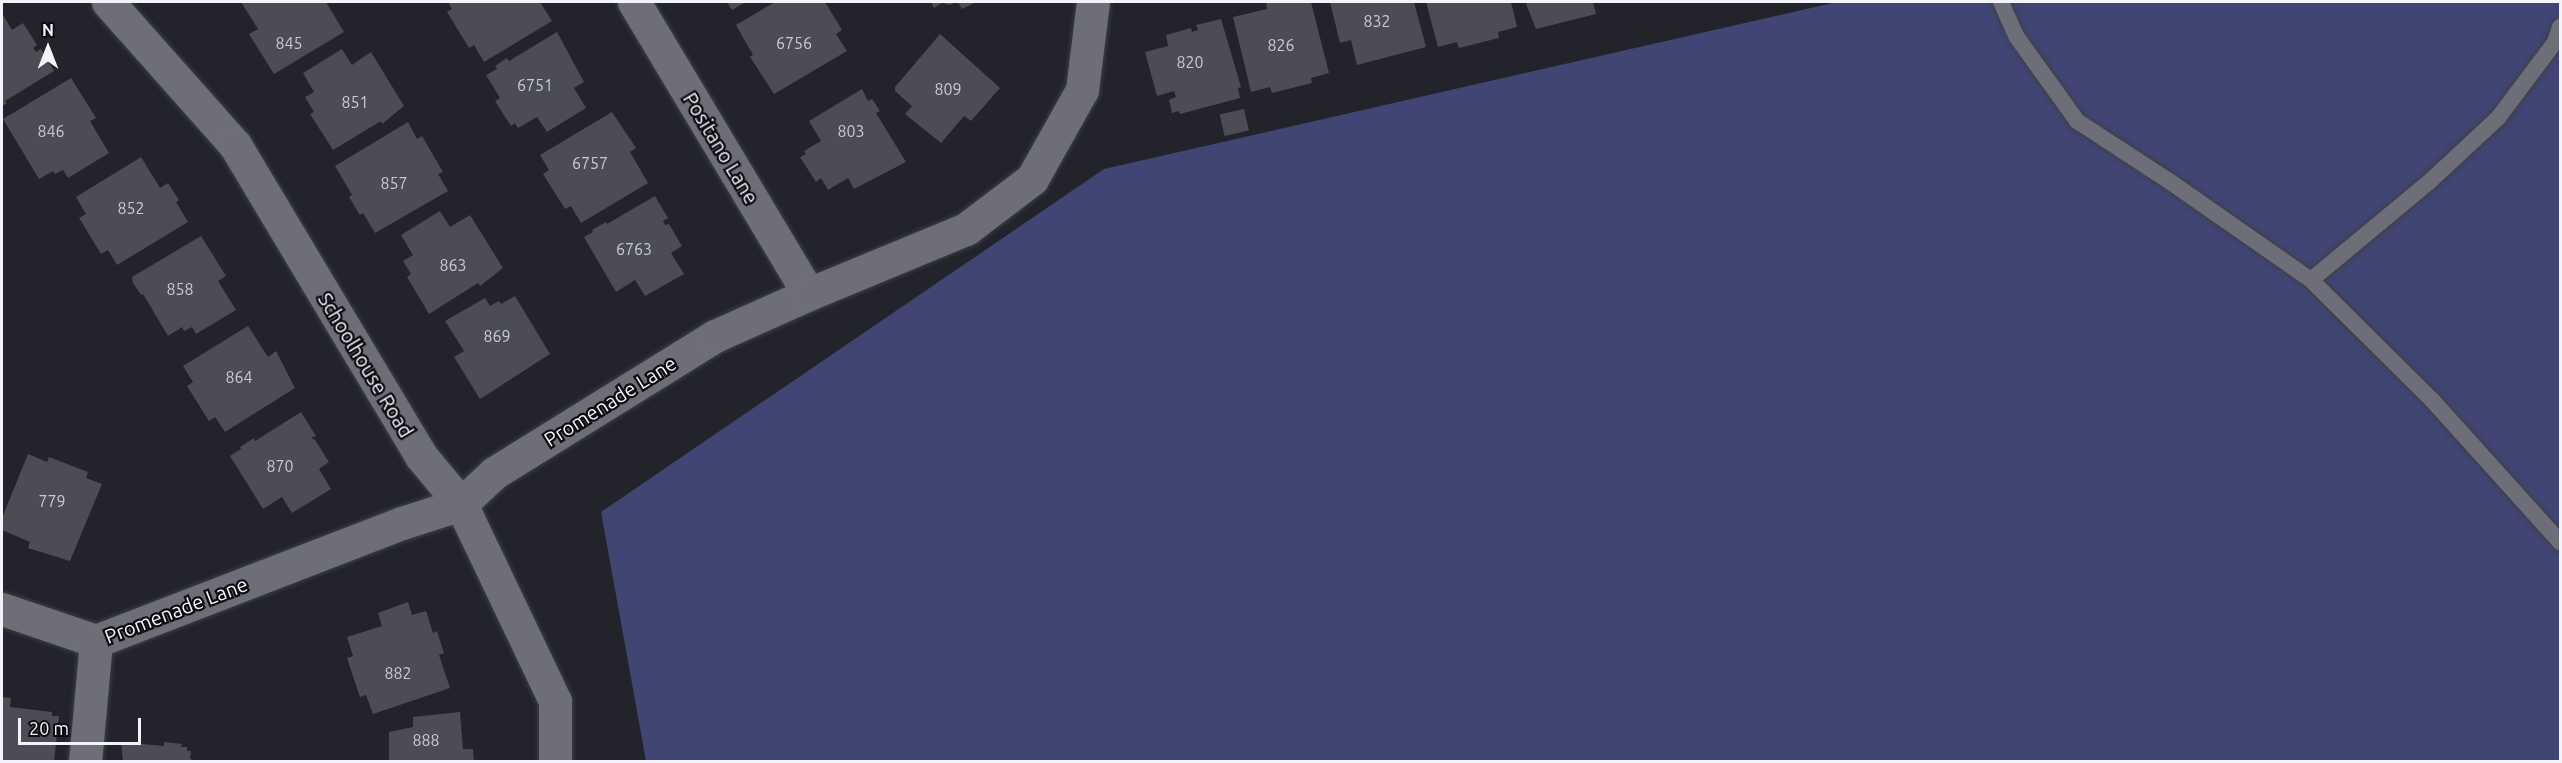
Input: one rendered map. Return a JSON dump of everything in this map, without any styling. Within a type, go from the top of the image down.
[{"type":"street","name":"Schoolhouse Road","points":[[108,2],[235,146],[421,456],[461,504],[555,700],[555,762]]},
{"type":"street","name":"Positano Lane","points":[[634,2],[809,294]]},
{"type":"street","name":"Promenade Lane","points":[[2,609],[96,641],[402,523],[461,504],[494,473],[715,336],[966,229],[1032,179],[1082,90],[1093,2]]},
{"type":"street","points":[[85,762],[96,641]]},
{"type":"lane","points":[[2001,2],[2016,36],[2077,121],[2311,280],[2433,401],[2560,542]]},
{"type":"lane","points":[[2311,280],[2428,183],[2498,118],[2554,42],[2560,27]]},
{"type":"shaded area","points":[[1837,2],[2560,2],[2560,761],[646,761],[601,512],[1104,169]]},
{"type":"building","points":[[241,2],[326,2],[344,32],[274,74],[249,34],[258,29]]},
{"type":"building","points":[[448,2],[540,2],[552,21],[484,62],[474,45],[469,48],[447,12],[452,9]]},
{"type":"building","points":[[727,2],[746,2],[732,10]]},
{"type":"building","points":[[775,2],[825,2],[842,30],[836,34],[847,51],[774,94],[750,57],[753,55],[736,25]]},
{"type":"building","points":[[931,2],[956,2],[950,5],[942,3],[934,8]]},
{"type":"building","points":[[958,2],[976,2],[962,9]]},
{"type":"building","points":[[1266,2],[1311,2],[1329,73],[1311,78],[1312,83],[1272,93],[1270,87],[1251,92],[1233,17],[1267,9]]},
{"type":"building","points":[[1330,2],[1414,2],[1426,47],[1357,65],[1351,40],[1340,43]]},
{"type":"building","points":[[1426,2],[1511,2],[1517,27],[1498,32],[1499,38],[1459,48],[1457,42],[1438,47]]},
{"type":"building","points":[[1529,2],[1593,2],[1596,14],[1536,29],[1526,4]]},
{"type":"building","points":[[2,13],[12,30],[23,23],[37,45],[33,48],[36,52],[41,49],[54,71],[5,101],[7,103],[2,106]]},
{"type":"building","points":[[1221,19],[1241,87],[1238,88],[1240,98],[1180,114],[1179,111],[1172,113],[1169,100],[1176,97],[1174,91],[1157,96],[1145,52],[1168,46],[1166,35],[1191,28],[1192,32],[1198,30],[1196,25]]},
{"type":"building","points":[[557,32],[584,82],[574,88],[586,108],[547,132],[537,117],[518,128],[515,123],[511,126],[495,101],[500,98],[486,75],[497,69],[495,66],[507,58],[509,61]]},
{"type":"building","points":[[940,34],[1000,88],[971,121],[964,116],[941,143],[905,114],[912,106],[895,91],[895,87]]},
{"type":"building","points":[[342,49],[352,65],[371,52],[404,106],[382,124],[381,121],[333,150],[310,114],[314,112],[305,97],[314,92],[303,73]]},
{"type":"building","points":[[71,78],[96,118],[90,121],[109,153],[68,178],[63,170],[55,174],[53,171],[39,179],[3,119]]},
{"type":"building","points":[[862,89],[868,101],[872,99],[880,111],[876,113],[906,162],[854,189],[848,178],[828,190],[821,178],[816,182],[800,157],[806,154],[804,151],[821,141],[809,121]]},
{"type":"building","points":[[1244,109],[1249,130],[1225,136],[1220,115]]},
{"type":"building","points":[[612,112],[636,148],[630,152],[648,183],[581,223],[571,206],[565,209],[543,174],[549,170],[540,155]]},
{"type":"building","points":[[408,122],[417,139],[422,136],[443,172],[438,174],[448,191],[375,233],[363,213],[360,215],[349,197],[352,195],[335,166]]},
{"type":"building","points":[[141,157],[160,188],[168,183],[179,200],[176,202],[188,222],[117,265],[108,250],[101,254],[79,218],[86,214],[76,197]]},
{"type":"building","points":[[655,196],[668,218],[663,221],[665,225],[669,224],[682,246],[671,253],[684,274],[645,296],[635,280],[616,292],[584,237],[593,232],[592,230],[606,222],[607,224]]},
{"type":"building","points":[[440,211],[450,227],[470,215],[503,268],[480,286],[478,283],[429,314],[407,277],[411,274],[403,261],[413,255],[401,235]]},
{"type":"building","points":[[201,236],[226,276],[218,281],[236,310],[196,334],[192,327],[184,331],[182,327],[168,336],[143,294],[141,295],[133,283],[132,277]]},
{"type":"building","points":[[515,296],[550,354],[480,399],[454,357],[464,351],[445,321],[485,298],[490,306],[499,301],[501,304]]},
{"type":"building","points":[[248,326],[268,357],[276,351],[295,388],[225,432],[215,417],[209,421],[187,386],[193,382],[183,366]]},
{"type":"building","points":[[301,412],[316,436],[311,438],[315,440],[329,462],[319,469],[331,489],[292,513],[282,497],[263,509],[230,456],[254,438],[255,441]]},
{"type":"building","points":[[28,454],[47,462],[49,457],[88,472],[86,478],[102,484],[70,561],[28,548],[30,542],[2,530],[2,518]]},
{"type":"building","points":[[408,602],[412,615],[426,611],[433,633],[437,631],[444,653],[439,655],[450,688],[373,714],[366,695],[360,697],[347,658],[353,656],[347,637],[382,626],[378,613]]},
{"type":"building","points":[[2,697],[11,698],[10,707],[52,712],[52,716],[59,716],[54,762],[2,762]]},
{"type":"building","points":[[460,712],[463,749],[473,749],[474,762],[389,762],[389,732],[413,727],[413,717]]},
{"type":"building","points":[[121,742],[164,746],[164,742],[182,744],[181,747],[187,747],[187,751],[191,751],[190,759],[201,762],[123,762]]}]
